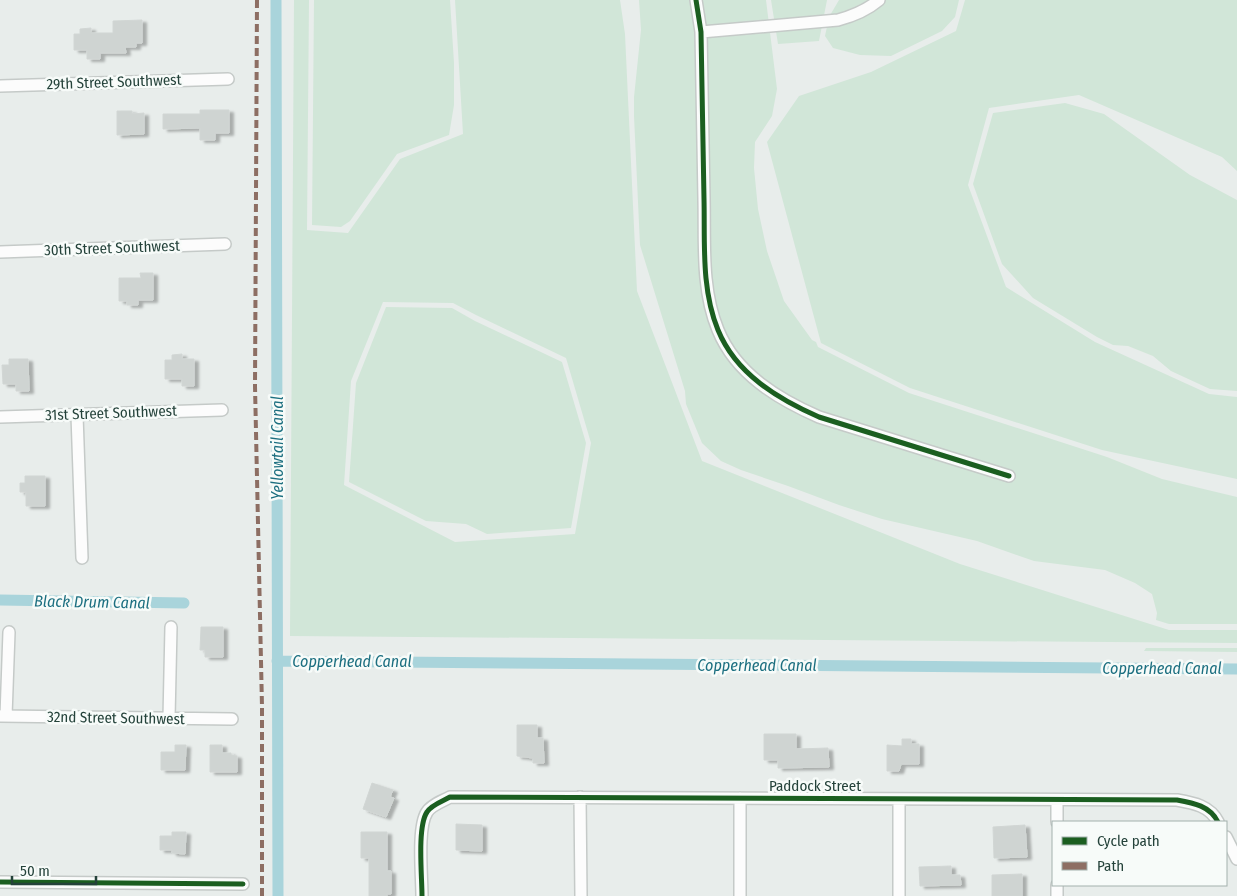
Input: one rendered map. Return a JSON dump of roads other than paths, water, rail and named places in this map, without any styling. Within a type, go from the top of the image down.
[{"type":"street","points":[[696,0],[701,32],[706,285],[718,331],[731,352],[748,373],[766,390],[789,404],[819,417],[1010,476]]},
{"type":"street","points":[[701,32],[838,20],[862,12],[879,0]]},
{"type":"street","name":"29th Street Southwest","points":[[0,86],[228,79]]},
{"type":"street","name":"30th Street Southwest","points":[[0,252],[225,244]]},
{"type":"street","name":"31st Street Southwest","points":[[0,417],[222,410]]},
{"type":"street","points":[[77,415],[82,558]]},
{"type":"street","points":[[169,718],[172,627]]},
{"type":"street","points":[[3,716],[9,632]]},
{"type":"street","name":"32nd Street Southwest","points":[[3,716],[232,719]]},
{"type":"street","name":"Paddock Street","points":[[422,896],[421,835],[423,822],[428,810],[450,797],[1177,800],[1192,802],[1206,807],[1217,821]]},
{"type":"street","points":[[580,798],[581,896]]},
{"type":"street","points":[[740,798],[740,896]]},
{"type":"street","points":[[899,799],[899,896]]},
{"type":"street","points":[[1057,800],[1057,821]]},
{"type":"street","points":[[1227,839],[1237,859]]},
{"type":"street","points":[[0,882],[243,884]]},
{"type":"waterway","name":"Yellowtail Canal","points":[[276,0],[278,896]]},
{"type":"waterway","name":"Black Drum Canal","points":[[0,600],[184,603]]},
{"type":"waterway","name":"Copperhead Canal","points":[[277,661],[1237,669]]}]
